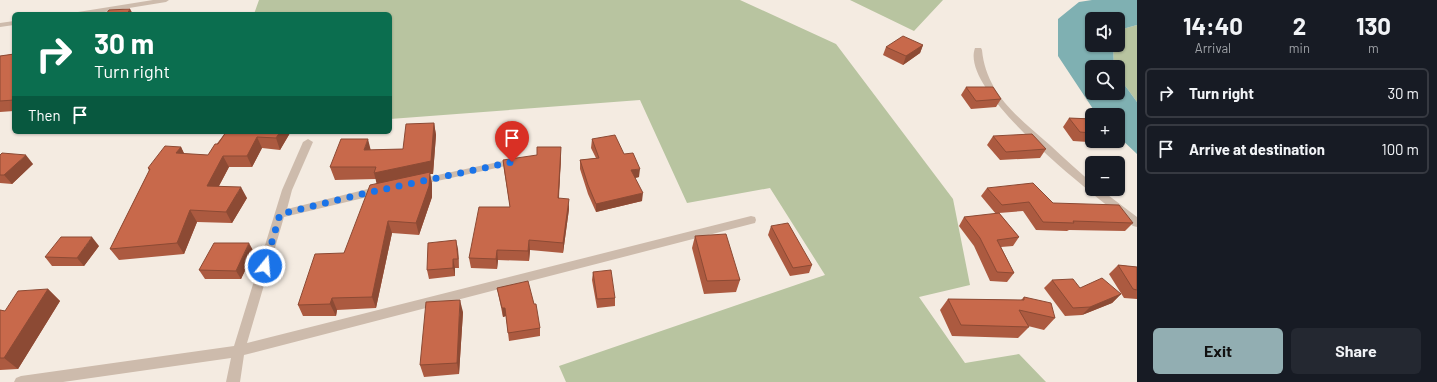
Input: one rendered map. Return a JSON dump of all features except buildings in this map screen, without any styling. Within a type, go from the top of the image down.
[{"type":"street","points":[[91,12],[166,0]]},
{"type":"street","points":[[0,26],[12,23]]},
{"type":"street","points":[[978,50],[977,60],[984,79],[1009,114],[1085,181]]},
{"type":"street","points":[[233,382],[239,351],[287,190],[308,142]]},
{"type":"street","points":[[407,184],[512,162]]},
{"type":"street","points":[[280,214],[392,187]]},
{"type":"street","points":[[1103,196],[1137,222]]},
{"type":"street","points":[[21,382],[239,351],[751,220]]},
{"type":"green space","points":[[259,0],[740,0],[836,44],[953,199],[970,285],[919,297],[965,363],[1019,354],[1046,382],[566,382],[559,366],[825,275],[770,188],[687,203],[640,100],[392,119],[392,12],[255,12]]},
{"type":"green space","points":[[850,0],[943,0],[914,31]]},
{"type":"green space","points":[[1137,25],[1137,102],[1125,86],[1125,60],[1114,60],[1113,52],[1125,52],[1125,28]]},
{"type":"water","points":[[1092,0],[1137,0],[1137,25],[1125,28],[1125,12],[1085,12],[1085,52],[1113,52],[1114,60],[1085,60],[1085,97],[1058,56],[1058,19],[1079,2]]},
{"type":"water","points":[[1125,86],[1137,102],[1137,154],[1125,143],[1125,108],[1092,108],[1087,100],[1125,100]]},
{"type":"route","points":[[265,266],[280,214],[362,194],[512,162]]}]
